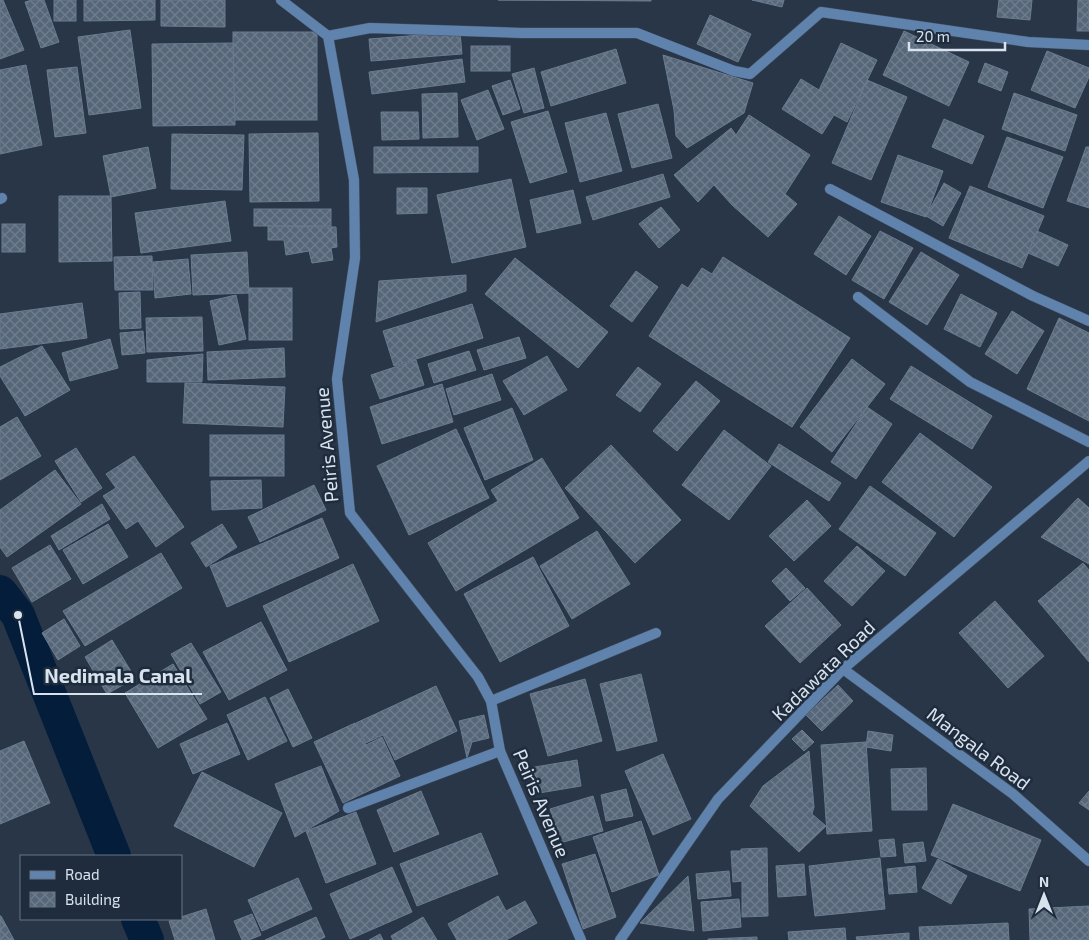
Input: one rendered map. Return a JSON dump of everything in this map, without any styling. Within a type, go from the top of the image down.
[{"type":"street","points":[[281,0],[328,36],[370,28],[522,34],[637,34],[734,71],[750,74],[821,12],[1028,42],[1089,45]]},
{"type":"street","name":"Peiris Avenue","points":[[328,36],[354,180],[355,258],[337,379],[350,513],[478,677],[491,701],[500,751],[580,940]]},
{"type":"street","points":[[830,189],[1033,296],[1089,321]]},
{"type":"street","points":[[858,297],[970,382],[1089,442]]},
{"type":"street","name":"Kadawata Road","points":[[620,940],[718,800],[843,669],[1089,461]]},
{"type":"street","points":[[491,701],[656,633]]},
{"type":"street","name":"Mangala Road","points":[[843,669],[1013,794],[1089,861]]},
{"type":"street","points":[[348,808],[500,751]]},
{"type":"building","points":[[0,0],[3,0],[24,50],[0,59]]},
{"type":"building","points":[[44,0],[59,42],[41,48],[25,2]]},
{"type":"building","points":[[54,0],[76,0],[76,21],[54,21]]},
{"type":"building","points":[[84,0],[155,0],[155,20],[84,21]]},
{"type":"building","points":[[161,0],[225,0],[225,27],[161,26]]},
{"type":"building","points":[[498,0],[651,0],[651,1]]},
{"type":"building","points":[[752,0],[784,0],[782,7]]},
{"type":"building","points":[[999,0],[1032,0],[1030,20],[997,17]]},
{"type":"building","points":[[1078,0],[1089,0],[1089,31],[1077,31]]},
{"type":"building","points":[[710,15],[751,34],[738,62],[697,44]]},
{"type":"building","points":[[130,30],[141,108],[89,115],[78,37]]},
{"type":"building","points":[[904,31],[969,62],[949,106],[883,75]]},
{"type":"building","points":[[233,32],[317,32],[317,120],[233,120]]},
{"type":"building","points":[[460,32],[462,54],[371,61],[369,39]]},
{"type":"building","points":[[233,43],[235,125],[153,126],[152,44]]},
{"type":"building","points":[[841,43],[877,60],[847,122],[834,115],[822,134],[782,109],[801,79],[819,90]]},
{"type":"building","points":[[471,46],[510,46],[510,71],[471,71]]},
{"type":"building","points":[[616,49],[626,83],[551,106],[541,72]]},
{"type":"building","points":[[1047,51],[1089,68],[1089,77],[1075,108],[1031,90]]},
{"type":"building","points":[[663,55],[753,83],[744,113],[687,148],[676,136],[674,110]]},
{"type":"building","points":[[462,59],[465,82],[372,94],[369,72]]},
{"type":"building","points":[[985,63],[1008,72],[1001,91],[978,82]]},
{"type":"building","points":[[26,65],[42,145],[0,154],[0,70]]},
{"type":"building","points":[[77,67],[86,133],[55,137],[47,70]]},
{"type":"building","points":[[534,68],[544,108],[524,113],[512,74]]},
{"type":"building","points":[[510,80],[520,109],[503,115],[492,86]]},
{"type":"building","points":[[867,80],[907,97],[871,180],[832,163]]},
{"type":"building","points":[[488,90],[504,129],[477,140],[461,100]]},
{"type":"building","points":[[457,93],[458,137],[423,138],[422,94]]},
{"type":"building","points":[[1014,93],[1077,115],[1065,151],[1002,129]]},
{"type":"building","points":[[658,104],[672,158],[632,168],[618,114]]},
{"type":"building","points":[[548,111],[567,172],[530,183],[511,122]]},
{"type":"building","points":[[381,112],[418,112],[419,139],[382,140]]},
{"type":"building","points":[[606,113],[622,171],[580,182],[565,123]]},
{"type":"building","points":[[749,115],[810,155],[785,194],[797,204],[768,237],[732,205],[714,185],[698,202],[674,175],[731,128],[736,135]]},
{"type":"building","points":[[944,119],[984,136],[972,164],[932,147]]},
{"type":"building","points":[[318,133],[319,201],[250,202],[249,134]]},
{"type":"building","points":[[172,134],[244,135],[242,190],[171,189]]},
{"type":"building","points":[[1007,137],[1063,157],[1043,208],[988,187]]},
{"type":"building","points":[[148,147],[156,188],[111,197],[103,156]]},
{"type":"building","points":[[374,147],[478,147],[478,172],[374,173]]},
{"type":"building","points":[[1086,147],[1089,147],[1089,208],[1067,201]]},
{"type":"building","points":[[898,155],[943,171],[926,217],[881,202]]},
{"type":"building","points":[[663,174],[670,197],[593,220],[586,197]]},
{"type":"building","points":[[511,179],[526,247],[452,263],[437,195]]},
{"type":"building","points":[[944,183],[961,193],[943,226],[926,216]]},
{"type":"building","points":[[970,186],[1044,216],[1022,268],[949,238]]},
{"type":"building","points":[[397,188],[427,188],[427,213],[397,214]]},
{"type":"building","points":[[573,190],[581,223],[537,233],[530,200]]},
{"type":"building","points":[[59,196],[111,196],[112,261],[59,262]]},
{"type":"building","points":[[225,201],[231,241],[141,253],[135,213]]},
{"type":"building","points":[[661,207],[680,230],[659,248],[639,224]]},
{"type":"building","points":[[254,209],[331,209],[331,226],[254,226]]},
{"type":"building","points":[[839,216],[871,236],[846,275],[814,254]]},
{"type":"building","points":[[2,224],[25,224],[25,252],[2,252]]},
{"type":"building","points":[[268,226],[336,227],[337,247],[331,248],[333,260],[312,263],[309,251],[286,255],[284,240],[268,240]]},
{"type":"building","points":[[880,231],[913,248],[884,299],[852,280]]},
{"type":"building","points":[[1037,231],[1068,245],[1058,266],[1028,253]]},
{"type":"building","points":[[247,252],[249,293],[193,295],[191,255]]},
{"type":"building","points":[[921,252],[959,275],[927,325],[889,302]]},
{"type":"building","points":[[152,256],[153,290],[115,290],[114,257]]},
{"type":"building","points":[[723,257],[850,338],[792,427],[649,336],[682,284],[688,288],[702,268],[712,274]]},
{"type":"building","points":[[515,258],[608,332],[578,368],[485,294]]},
{"type":"building","points":[[188,259],[191,294],[155,298],[153,262]]},
{"type":"building","points":[[636,271],[658,287],[632,322],[610,306]]},
{"type":"building","points":[[466,275],[466,291],[376,322],[379,281]]},
{"type":"building","points":[[249,288],[292,288],[292,340],[249,340]]},
{"type":"building","points":[[140,292],[141,328],[120,329],[119,293]]},
{"type":"building","points":[[961,294],[997,313],[980,347],[944,329]]},
{"type":"building","points":[[236,295],[246,339],[219,345],[210,301]]},
{"type":"building","points":[[82,303],[87,338],[0,349],[0,314]]},
{"type":"building","points":[[472,304],[483,338],[394,366],[383,331]]},
{"type":"building","points":[[1012,311],[1044,331],[1017,374],[985,354]]},
{"type":"building","points":[[202,317],[203,351],[147,352],[146,318]]},
{"type":"building","points":[[1059,318],[1089,333],[1089,421],[1027,389]]},
{"type":"building","points":[[143,331],[145,353],[122,355],[120,333]]},
{"type":"building","points":[[519,337],[526,358],[484,370],[477,350]]},
{"type":"building","points":[[110,339],[118,368],[70,381],[62,353]]},
{"type":"building","points":[[42,346],[70,390],[25,416],[0,376],[0,367]]},
{"type":"building","points":[[284,348],[285,377],[208,380],[207,352]]},
{"type":"building","points":[[469,351],[476,370],[434,383],[428,364]]},
{"type":"building","points":[[203,354],[202,382],[147,382],[147,360]]},
{"type":"building","points":[[547,356],[567,390],[524,415],[503,381]]},
{"type":"building","points":[[852,359],[885,384],[832,452],[800,427]]},
{"type":"building","points":[[416,360],[424,385],[380,399],[371,375]]},
{"type":"building","points":[[911,366],[992,416],[972,449],[890,399]]},
{"type":"building","points":[[638,367],[661,384],[640,412],[616,395]]},
{"type":"building","points":[[492,374],[501,400],[454,415],[446,389]]},
{"type":"building","points":[[696,381],[720,401],[677,451],[653,431]]},
{"type":"building","points":[[185,383],[285,387],[283,427],[183,423]]},
{"type":"building","points":[[442,384],[453,422],[382,444],[370,407]]},
{"type":"building","points":[[867,407],[892,424],[856,479],[831,462]]},
{"type":"building","points":[[512,408],[533,460],[485,480],[464,428]]},
{"type":"building","points":[[17,417],[41,456],[0,480],[0,427]]},
{"type":"building","points":[[456,429],[489,498],[409,535],[377,466]]},
{"type":"building","points":[[724,430],[771,466],[729,520],[682,485]]},
{"type":"building","points":[[920,433],[992,487],[954,537],[882,482]]},
{"type":"building","points":[[210,435],[284,435],[284,476],[210,476]]},
{"type":"building","points":[[779,444],[841,483],[829,501],[768,462]]},
{"type":"building","points":[[611,445],[681,520],[635,563],[565,488]]},
{"type":"building","points":[[76,448],[102,488],[81,502],[55,461]]},
{"type":"building","points":[[134,456],[184,527],[156,547],[138,521],[126,529],[103,496],[116,488],[106,474]]},
{"type":"building","points":[[542,458],[579,518],[456,591],[428,543],[498,501],[491,490]]},
{"type":"building","points":[[55,470],[81,504],[7,557],[0,547],[0,510]]},
{"type":"building","points":[[261,480],[262,508],[212,510],[211,481]]},
{"type":"building","points":[[314,485],[326,510],[260,542],[248,517]]},
{"type":"building","points":[[870,486],[936,533],[905,576],[839,529]]},
{"type":"building","points":[[1078,498],[1089,508],[1089,564],[1041,537]]},
{"type":"building","points":[[807,500],[831,526],[794,561],[769,536]]},
{"type":"building","points":[[102,504],[110,519],[59,550],[51,536]]},
{"type":"building","points":[[322,518],[339,558],[227,607],[210,566]]},
{"type":"building","points":[[108,524],[128,557],[83,584],[63,550]]},
{"type":"building","points":[[222,524],[237,547],[206,567],[191,543]]},
{"type":"building","points":[[597,531],[630,584],[572,619],[540,566]]},
{"type":"building","points":[[50,545],[71,579],[32,602],[12,568]]},
{"type":"building","points":[[857,546],[885,571],[852,606],[824,581]]},
{"type":"building","points":[[161,553],[182,588],[85,646],[63,611]]},
{"type":"building","points":[[533,557],[569,626],[500,662],[464,594]]},
{"type":"building","points":[[1083,563],[1089,570],[1089,662],[1038,601]]},
{"type":"building","points":[[353,564],[379,621],[289,662],[263,606]]},
{"type":"building","points":[[786,568],[805,588],[790,601],[772,581]]},
{"type":"building","points":[[807,588],[841,625],[800,663],[765,626]]},
{"type":"building","points":[[995,601],[1044,656],[1008,688],[959,633]]},
{"type":"building","points":[[64,619],[80,646],[58,660],[42,633]]},
{"type":"building","points":[[261,622],[287,670],[229,700],[203,652]]},
{"type":"building","points":[[112,640],[135,678],[107,694],[85,657]]},
{"type":"building","points":[[191,643],[221,692],[200,704],[171,654]]},
{"type":"building","points":[[173,664],[207,719],[158,748],[125,693]]},
{"type":"building","points":[[641,674],[657,741],[617,751],[600,684]]},
{"type":"building","points":[[585,679],[602,741],[548,756],[530,694]]},
{"type":"building","points":[[838,685],[853,701],[822,731],[806,715]]},
{"type":"building","points":[[436,686],[457,731],[395,760],[383,735],[366,743],[356,723]]},
{"type":"building","points":[[288,689],[312,738],[293,747],[270,698]]},
{"type":"building","points":[[265,697],[287,741],[248,760],[227,715]]},
{"type":"building","points":[[484,715],[489,738],[472,742],[467,758],[459,721]]},
{"type":"building","points":[[227,723],[240,754],[193,774],[180,744]]},
{"type":"building","points":[[355,723],[366,745],[382,737],[400,776],[343,803],[314,742]]},
{"type":"building","points":[[802,730],[814,742],[804,751],[792,739]]},
{"type":"building","points":[[868,731],[893,735],[891,751],[866,747]]},
{"type":"building","points":[[24,741],[50,803],[0,824],[0,751]]},
{"type":"building","points":[[866,742],[872,831],[827,834],[821,745]]},
{"type":"building","points":[[809,751],[814,807],[812,814],[826,826],[799,852],[750,806],[763,786]]},
{"type":"building","points":[[663,754],[691,819],[653,835],[625,771]]},
{"type":"building","points":[[577,760],[581,786],[533,794],[529,768]]},
{"type":"building","points":[[321,766],[339,811],[295,837],[275,784]]},
{"type":"building","points":[[926,768],[927,810],[892,810],[891,769]]},
{"type":"building","points":[[202,772],[282,813],[254,867],[174,826]]},
{"type":"building","points":[[626,789],[633,816],[606,821],[601,795]]},
{"type":"building","points":[[421,791],[439,834],[394,852],[377,810]]},
{"type":"building","points":[[1089,791],[1089,810],[1079,803]]},
{"type":"building","points":[[593,796],[603,831],[560,843],[550,809]]},
{"type":"building","points":[[953,804],[1041,840],[1020,891],[931,855]]},
{"type":"building","points":[[356,812],[376,864],[326,883],[306,831]]},
{"type":"building","points":[[641,821],[659,875],[612,892],[593,837]]},
{"type":"building","points":[[481,833],[498,874],[417,906],[400,864]]},
{"type":"building","points":[[894,839],[896,856],[881,857],[879,840]]},
{"type":"building","points":[[923,842],[926,861],[905,863],[903,844]]},
{"type":"building","points":[[767,848],[768,916],[742,917],[742,881],[733,882],[731,851]]},
{"type":"building","points":[[595,854],[616,917],[583,929],[562,864]]},
{"type":"building","points":[[880,858],[885,909],[815,916],[809,866]]},
{"type":"building","points":[[938,859],[967,876],[951,904],[922,888]]},
{"type":"building","points":[[804,864],[806,895],[778,897],[776,866]]},
{"type":"building","points":[[915,866],[917,892],[889,894],[887,869]]},
{"type":"building","points":[[392,867],[412,912],[350,939],[330,894]]},
{"type":"building","points":[[729,871],[731,896],[698,899],[696,874]]},
{"type":"building","points":[[688,876],[694,931],[640,923]]},
{"type":"building","points":[[298,878],[312,909],[262,931],[248,900]]},
{"type":"building","points":[[498,896],[506,911],[525,901],[537,923],[506,940],[457,940],[448,924]]},
{"type":"building","points":[[739,899],[741,927],[703,931],[701,902]]},
{"type":"building","points":[[1089,906],[1089,940],[1030,940],[1029,909]]},
{"type":"building","points":[[206,909],[215,940],[175,940],[169,921],[182,920],[182,917]]},
{"type":"building","points":[[252,914],[261,935],[249,940],[242,940],[234,921]]},
{"type":"building","points":[[1,916],[14,940],[0,940]]},
{"type":"building","points":[[316,917],[325,937],[319,940],[265,940]]},
{"type":"building","points":[[423,917],[437,940],[393,940],[391,936]]},
{"type":"building","points":[[1008,923],[1009,940],[920,940],[919,927]]},
{"type":"building","points":[[845,928],[846,940],[789,940],[788,932]]},
{"type":"building","points":[[909,933],[909,940],[857,940],[856,937]]},
{"type":"building","points":[[380,934],[383,940],[369,940]]},
{"type":"building","points":[[757,937],[757,940],[708,940],[708,939]]},
{"type":"waterway","points":[[0,592],[18,615],[114,855]]},
{"type":"waterway","points":[[138,920],[147,940]]},
{"type":"place","name":"Nedimala Canal","points":[[18,615]]}]
